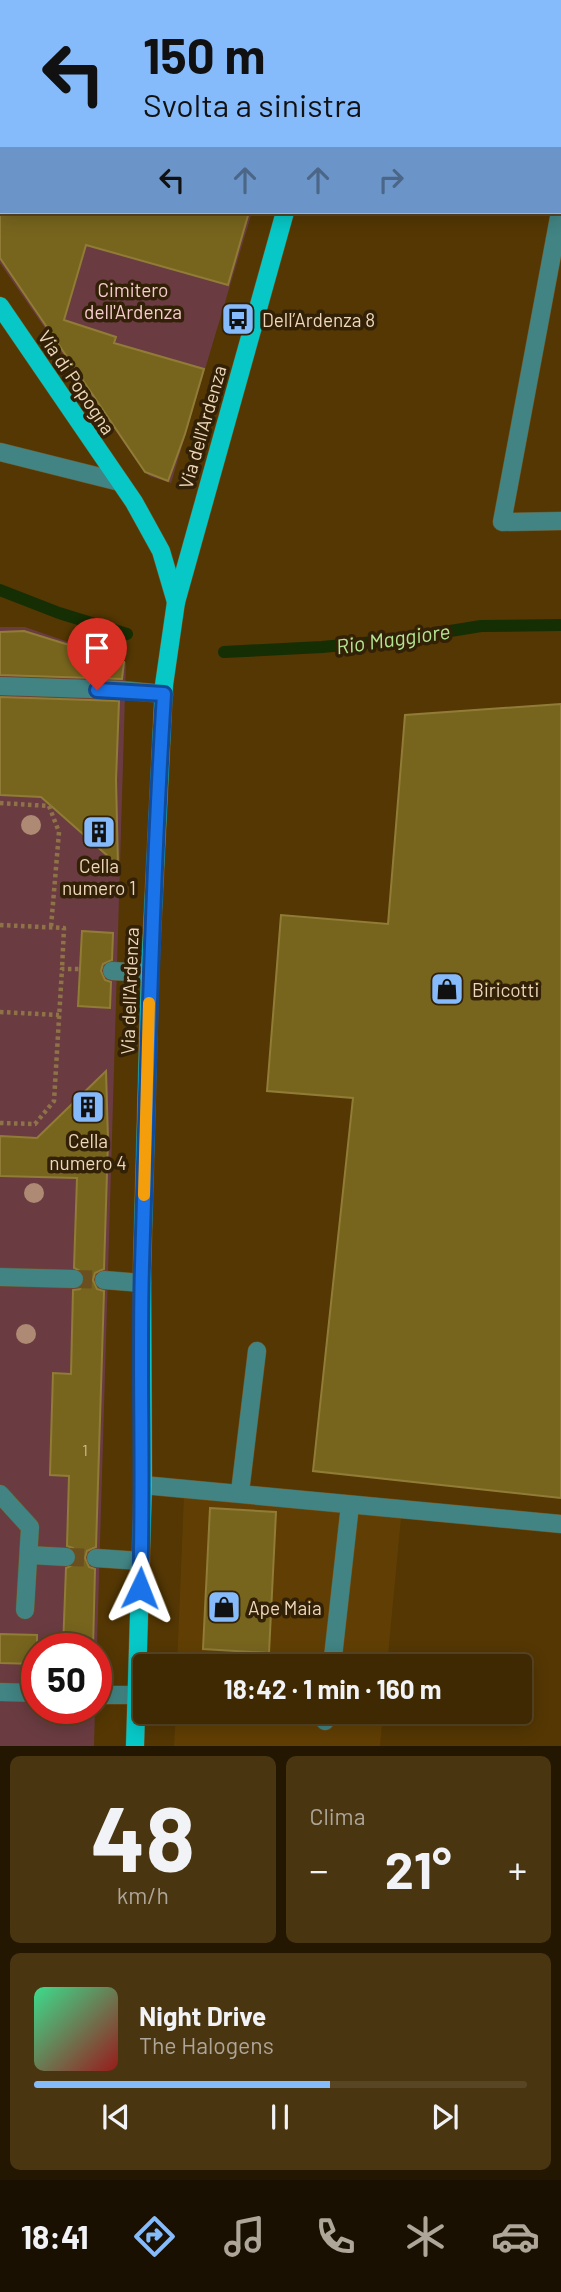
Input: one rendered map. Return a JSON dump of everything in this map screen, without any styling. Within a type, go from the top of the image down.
[{"type":"main road","name":"Via dell'Ardenza","points":[[138,1654],[143,1485],[142,1283],[150,973],[164,690],[176,602],[284,214]]},
{"type":"main road","name":"Via di Popogna","points":[[0,306],[134,502],[161,551],[176,602]]},
{"type":"main road","name":"Via dell'Ardenza","points":[[135,1746],[136,1724]]},
{"type":"street","points":[[559,214],[502,522],[561,520]]},
{"type":"street","points":[[0,452],[120,482]]},
{"type":"street","points":[[0,686],[164,690]]},
{"type":"street","points":[[112,971],[150,973]]},
{"type":"street","points":[[0,1277],[74,1279]]},
{"type":"street","points":[[104,1280],[142,1283]]},
{"type":"street","points":[[240,1492],[257,1351]]},
{"type":"street","points":[[143,1485],[561,1524]]},
{"type":"street","points":[[0,1494],[30,1527],[25,1610]]},
{"type":"street","points":[[333,1654],[350,1505]]},
{"type":"street","points":[[29,1555],[66,1557]]},
{"type":"street","points":[[96,1558],[141,1561]]},
{"type":"street","points":[[0,1692],[21,1693]]},
{"type":"street","points":[[112,1695],[133,1696]]},
{"type":"path","points":[[0,803],[49,806],[59,832],[51,927]]},
{"type":"path","points":[[0,925],[64,928],[54,1101],[35,1124],[0,1123]]},
{"type":"path","points":[[62,969],[80,969]]},
{"type":"path","points":[[0,1012],[60,1015]]},
{"type":"shaded area","points":[[184,1496],[401,1518],[388,1654],[177,1654]]},
{"type":"shaded area","points":[[175,1724],[382,1724],[380,1746],[174,1746]]},
{"type":"green space","name":"Cimitero dell'Ardenza","points":[[0,214],[251,214],[171,483],[149,476],[137,462],[0,263]]},
{"type":"green space","points":[[0,627],[25,627],[126,662],[97,1633],[21,1633],[21,1724],[95,1724],[94,1746],[0,1746]]},
{"type":"building","name":"Cimitero dell'Ardenza","points":[[0,214],[248,214],[228,285],[86,245],[64,320],[116,337],[114,343],[204,369],[168,481],[145,472],[0,258]]},
{"type":"building","points":[[24,631],[124,662],[122,679],[0,675],[0,632]]},
{"type":"building","points":[[0,697],[119,701],[116,780],[118,865],[41,797],[0,795]]},
{"type":"building","points":[[561,704],[561,1498],[313,1471],[353,1098],[267,1091],[281,915],[388,924],[405,715]]},
{"type":"building","points":[[82,931],[113,933],[112,960],[103,964],[101,971],[105,980],[111,982],[110,1008],[78,1006]]},
{"type":"building","points":[[106,1071],[108,1140],[104,1269],[95,1273],[93,1280],[97,1289],[104,1291],[96,1547],[87,1551],[85,1558],[89,1567],[95,1569],[93,1633],[64,1633],[66,1568],[75,1564],[77,1557],[73,1548],[67,1546],[69,1476],[50,1475],[53,1373],[71,1374],[73,1290],[80,1289],[85,1280],[84,1273],[74,1268],[77,1178],[0,1176],[0,1136],[37,1138]]},
{"type":"building","points":[[210,1508],[276,1512],[269,1653],[203,1649]]},
{"type":"building","points":[[0,1634],[21,1635],[21,1664],[0,1663]]},
{"type":"waterway","name":"Rio Maggiore","points":[[0,590],[59,613],[127,634]]},
{"type":"waterway","name":"Rio Maggiore","points":[[224,652],[395,640],[481,626],[561,625]]},
{"type":"tunnel","points":[[74,1279],[104,1280]]},
{"type":"tunnel","points":[[66,1557],[96,1558]]},
{"type":"slow traffic","points":[[144,1195],[149,1003]]},
{"type":"place","name":"Dell’Ardenza 8","points":[[238,319]]},
{"type":"place","name":"Cella numero 1","points":[[99,832]]},
{"type":"place","name":"Biricotti","points":[[447,989]]},
{"type":"place","name":"Cella numero 4","points":[[88,1107]]},
{"type":"place","name":"Ape Maia","points":[[224,1607]]},
{"type":"route","points":[[97,690],[164,694],[151,949],[142,1268],[143,1485],[140,1588]]}]
